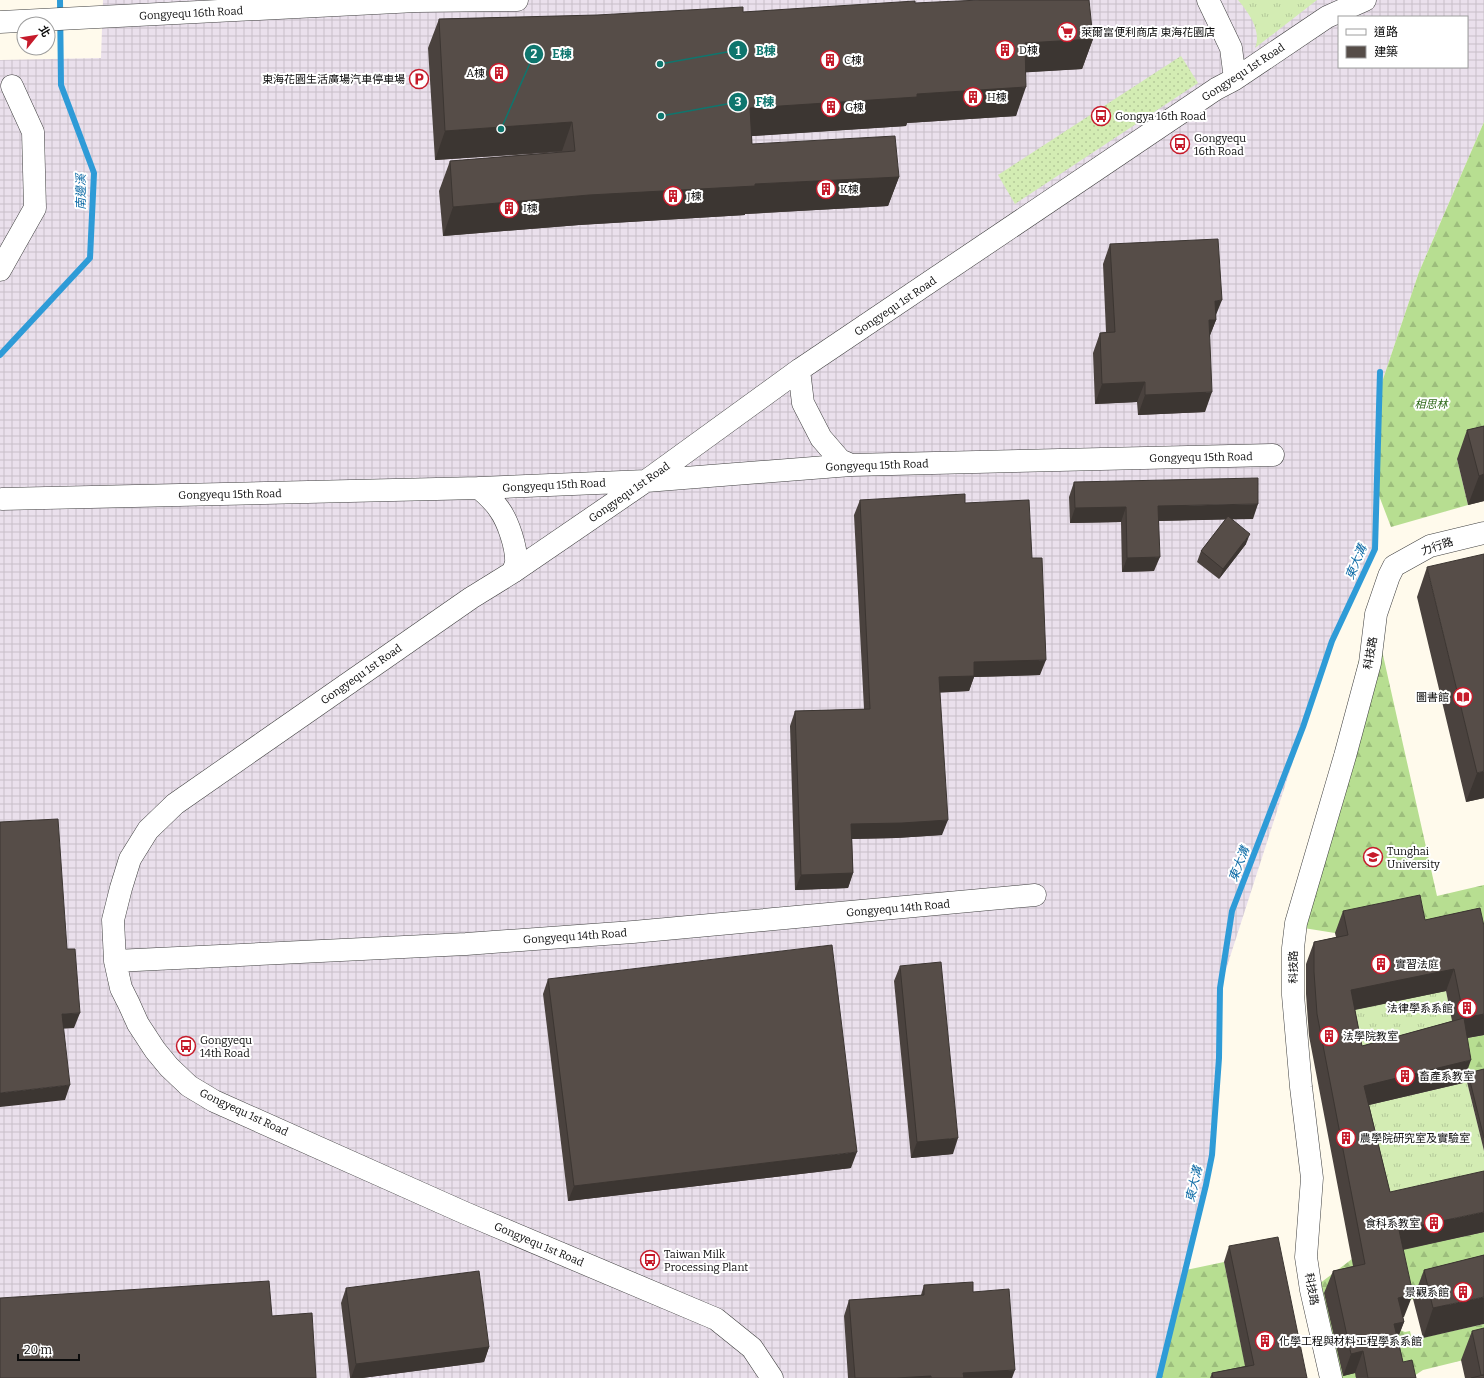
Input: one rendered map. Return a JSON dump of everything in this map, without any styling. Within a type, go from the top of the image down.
[{"type":"street","name":"Gongyequ 16th Road","points":[[0,22],[416,1],[517,0]]},
{"type":"street","points":[[1208,0],[1231,48],[1235,78]]},
{"type":"street","name":"Gongyequ 1st Road","points":[[772,1378],[752,1348],[716,1319],[465,1213],[214,1100],[188,1086],[156,1050],[138,1024],[121,988],[115,961],[113,920],[130,859],[148,830],[175,804],[471,598],[513,572],[646,481],[799,370],[1209,94],[1327,17],[1366,0]]},
{"type":"street","points":[[0,270],[35,208],[33,132],[12,86]]},
{"type":"street","points":[[799,370],[803,403],[821,438],[840,460],[851,464]]},
{"type":"street","name":"Gongyequ 15th Road","points":[[2,499],[479,488],[646,481],[851,464],[1273,455]]},
{"type":"street","points":[[479,488],[500,510],[506,521],[514,549],[516,563],[513,572]]},
{"type":"street","name":"力行路","points":[[1394,566],[1430,546],[1484,533]]},
{"type":"street","name":"科技路","points":[[1331,1378],[1311,1290],[1306,1257],[1312,1178],[1301,1087],[1293,994],[1293,948],[1296,923],[1345,756],[1370,663],[1376,614],[1388,576],[1394,566]]},
{"type":"street","name":"Gongyequ 14th Road","points":[[115,961],[466,944],[633,932],[1035,895]]},
{"type":"shaded area","points":[[103,0],[1484,0],[1484,122],[1419,272],[1377,397],[1378,493],[1375,549],[1332,640],[1220,988],[1219,1058],[1212,1155],[1159,1378],[0,1378],[0,60],[101,58]]},
{"type":"green space","points":[[1238,0],[1317,0],[1255,48],[1257,42],[1256,29],[1250,16]]},
{"type":"green space","points":[[1181,56],[1198,83],[1015,204],[998,175]]},
{"type":"green space","name":"相思林","points":[[1484,122],[1484,452],[1457,459],[1468,505],[1391,527],[1378,493],[1377,397],[1419,272]]},
{"type":"green space","points":[[1372,606],[1437,896],[1484,885],[1484,965],[1335,933],[1291,926],[1338,747]]},
{"type":"green space","points":[[1435,938],[1456,1040],[1354,1068],[1350,1003]]},
{"type":"green space","points":[[1484,1035],[1484,1074],[1467,1078],[1463,1083],[1456,1040]]},
{"type":"green space","points":[[1466,1078],[1484,1151],[1484,1191],[1382,1214],[1356,1108],[1463,1083]]},
{"type":"green space","points":[[1484,1232],[1484,1282],[1401,1302],[1391,1252]]},
{"type":"green space","points":[[1352,1259],[1392,1327],[1405,1332],[1410,1331],[1412,1340],[1484,1324],[1484,1355],[1423,1370],[1411,1378],[1334,1378],[1311,1290]]},
{"type":"green space","points":[[1224,1262],[1248,1378],[1159,1378],[1186,1270]]},
{"type":"building","points":[[980,0],[1089,0],[1093,39],[1025,43],[1026,87],[917,94],[917,97],[750,108],[752,144],[895,136],[899,177],[755,184],[755,186],[589,195],[453,207],[450,161],[575,151],[572,122],[445,131],[439,19],[597,15],[743,7],[743,12],[915,1],[915,3]]},
{"type":"building","points":[[1218,239],[1222,300],[1215,301],[1216,320],[1209,320],[1212,392],[1145,395],[1145,382],[1102,384],[1100,333],[1115,332],[1110,244]]},
{"type":"building","points":[[1484,426],[1484,474],[1479,476],[1467,430]]},
{"type":"building","points":[[1258,478],[1258,504],[1158,506],[1160,557],[1127,558],[1126,507],[1075,508],[1074,482]]},
{"type":"building","points":[[965,494],[965,503],[1029,500],[1032,558],[1042,558],[1046,660],[974,662],[974,676],[939,677],[948,820],[851,824],[853,873],[801,875],[795,711],[870,709],[860,500]]},
{"type":"building","points":[[1228,516],[1250,534],[1223,569],[1201,551]]},
{"type":"building","points":[[1484,554],[1484,771],[1477,773],[1427,567]]},
{"type":"building","points":[[58,819],[67,949],[75,949],[80,1013],[62,1014],[70,1085],[0,1093],[0,822]]},
{"type":"building","points":[[1420,895],[1425,920],[1480,908],[1484,926],[1484,1014],[1464,1018],[1471,1060],[1364,1086],[1390,1192],[1484,1171],[1484,1212],[1399,1230],[1413,1294],[1398,1298],[1404,1322],[1394,1324],[1403,1362],[1412,1360],[1416,1378],[1368,1378],[1363,1351],[1351,1354],[1333,1271],[1365,1264],[1317,1014],[1314,972],[1314,942],[1348,935],[1343,911]],"holes":[[[1454,969],[1464,1018],[1362,1046],[1351,990]]]},
{"type":"building","points":[[832,945],[857,1152],[574,1186],[548,979]]},
{"type":"building","points":[[941,962],[958,1138],[917,1142],[900,966]]},
{"type":"building","points":[[1484,1069],[1484,1138],[1468,1073]]},
{"type":"building","name":"化學工程與材料工程學系系館","points":[[1278,1237],[1307,1378],[1213,1378],[1212,1373],[1254,1365],[1229,1246]]},
{"type":"building","points":[[1484,1255],[1484,1297],[1433,1308],[1424,1270]]},
{"type":"building","points":[[479,1271],[489,1347],[356,1364],[346,1288]]},
{"type":"building","points":[[269,1281],[272,1316],[312,1313],[316,1378],[0,1378],[0,1298]]},
{"type":"building","points":[[973,1282],[973,1292],[1009,1289],[1015,1370],[963,1373],[964,1378],[931,1378],[931,1376],[855,1378],[849,1300],[924,1295],[924,1285]]},
{"type":"building","points":[[1484,1328],[1484,1375],[1481,1375],[1472,1331]]},
{"type":"building","points":[[1484,1375],[1484,1378],[1471,1378]]},
{"type":"waterway","name":"南邊溪","points":[[0,355],[90,258],[94,173],[61,85],[60,0]]},
{"type":"waterway","name":"東大溝","points":[[1159,1378],[1212,1155],[1219,1058],[1220,988],[1232,911],[1303,727],[1332,641],[1375,549],[1380,372]]},
{"type":"place","name":"萊爾富便利商店 東海花園店","points":[[1067,32]]},
{"type":"place","name":"D棟","points":[[1005,50]]},
{"type":"place","name":"C棟","points":[[830,60]]},
{"type":"place","name":"B棟","points":[[660,64]]},
{"type":"place","name":"A棟","points":[[499,73]]},
{"type":"place","name":"東海花園生活廣場汽車停車場","points":[[419,79]]},
{"type":"place","name":"H棟","points":[[973,97]]},
{"type":"place","name":"G棟","points":[[831,107]]},
{"type":"place","name":"F棟","points":[[661,116]]},
{"type":"place","name":"Gongya 16th Road","points":[[1101,116]]},
{"type":"place","name":"E棟","points":[[501,129]]},
{"type":"place","name":"Gongyequ 16th Road","points":[[1180,144]]},
{"type":"place","name":"K棟","points":[[826,189]]},
{"type":"place","name":"J棟","points":[[673,196]]},
{"type":"place","name":"I棟","points":[[509,208]]},
{"type":"place","name":"圖書館","points":[[1463,697]]},
{"type":"place","name":"Tunghai University","points":[[1373,857]]},
{"type":"place","name":"實習法庭","points":[[1381,964]]},
{"type":"place","name":"法律學系系館","points":[[1467,1008]]},
{"type":"place","name":"法學院教室","points":[[1329,1036]]},
{"type":"place","name":"Gongyequ 14th Road","points":[[186,1046]]},
{"type":"place","name":"畜產系教室","points":[[1405,1076]]},
{"type":"place","name":"農學院研究室及實驗室","points":[[1346,1138]]},
{"type":"place","name":"食科系教室","points":[[1434,1223]]},
{"type":"place","name":"Taiwan Milk Processing Plant","points":[[650,1260]]},
{"type":"place","name":"景觀系館","points":[[1463,1292]]},
{"type":"place","name":"化學工程與材料工程學系系館","points":[[1265,1341]]}]
